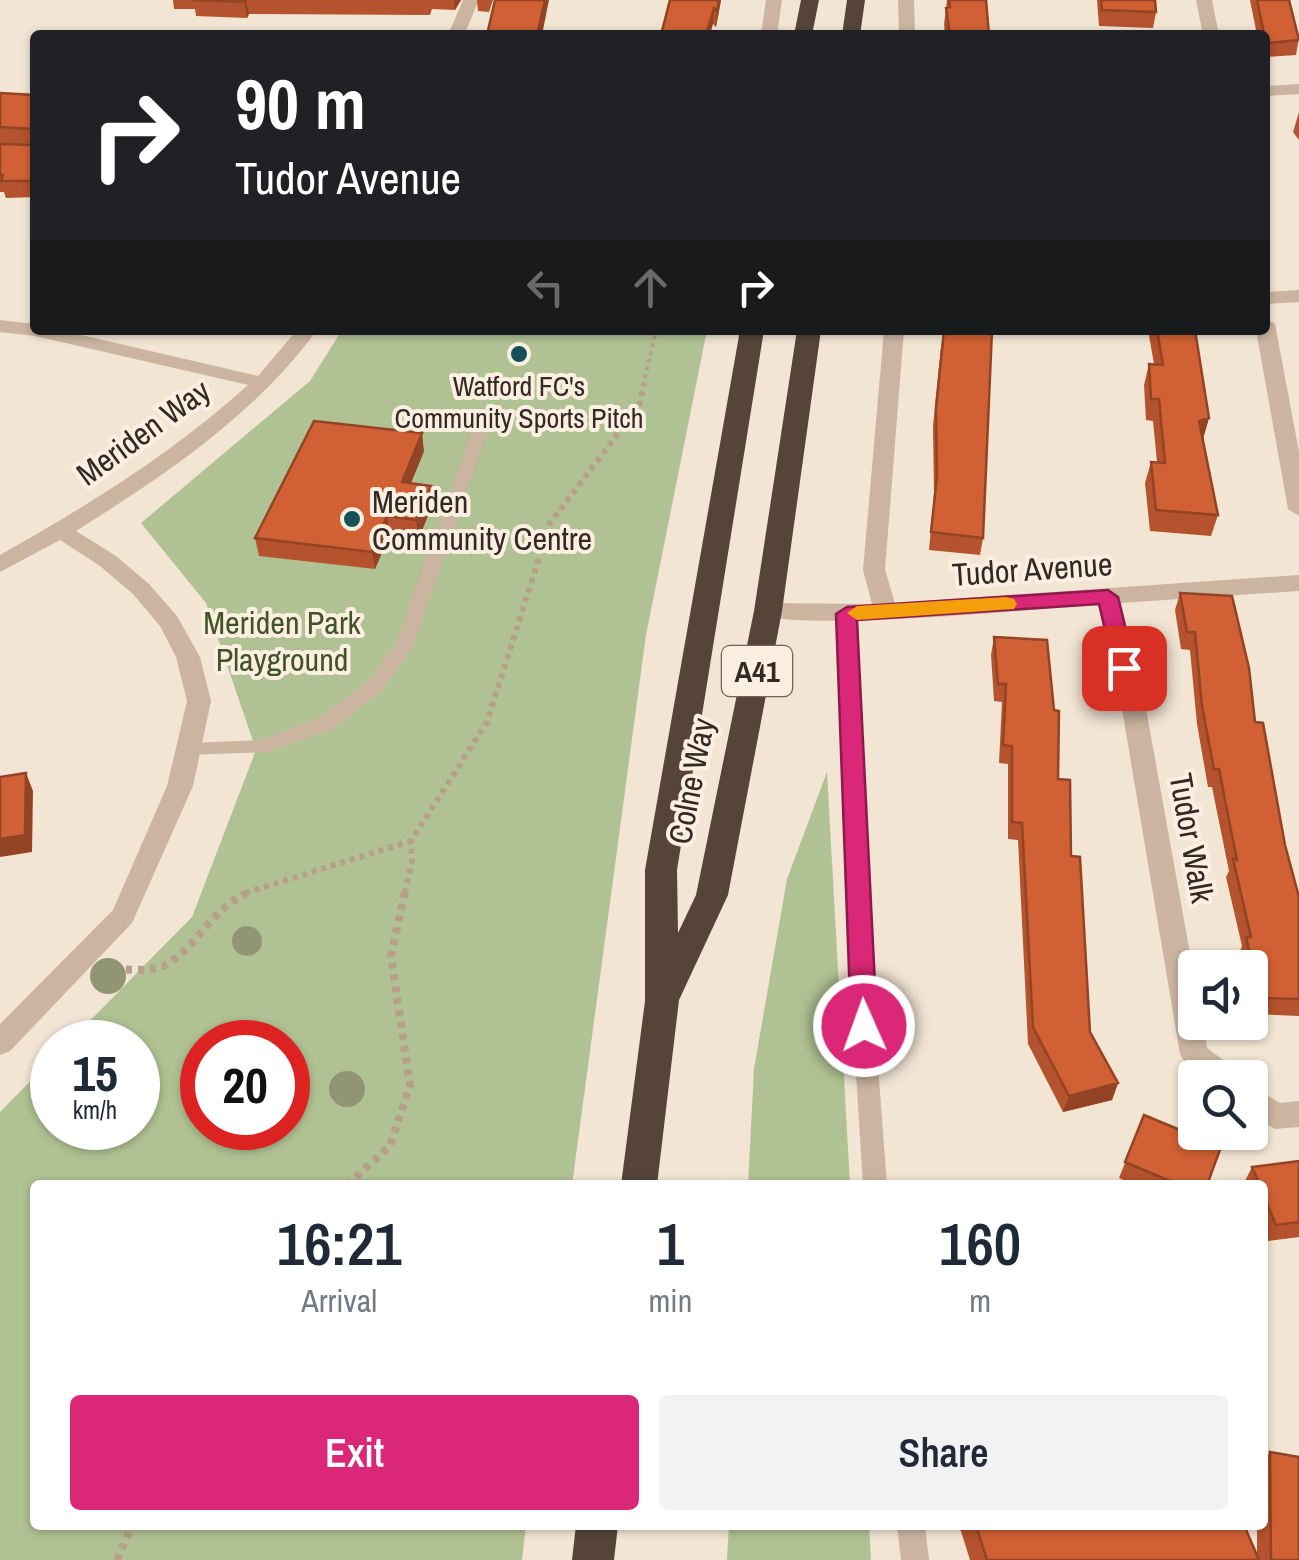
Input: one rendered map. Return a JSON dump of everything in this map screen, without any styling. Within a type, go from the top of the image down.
[{"type":"highway","points":[[804,30],[810,0]]},
{"type":"highway","points":[[852,30],[856,0]]},
{"type":"highway","name":"Colne Way","points":[[640,1180],[662,1001],[662,870],[751,335]]},
{"type":"highway","name":"Colne Way","points":[[662,1001],[712,895],[768,612],[808,335]]},
{"type":"highway","points":[[593,1560],[596,1530]]},
{"type":"street","points":[[458,30],[471,0]]},
{"type":"street","points":[[770,30],[774,0]]},
{"type":"street","points":[[906,0],[907,30]]},
{"type":"street","points":[[1204,0],[1210,30]]},
{"type":"street","points":[[1270,91],[1299,89]]},
{"type":"street","points":[[1270,298],[1299,296]]},
{"type":"street","points":[[0,326],[30,329]]},
{"type":"street","points":[[57,335],[263,382]]},
{"type":"street","name":"Meriden Way","points":[[0,566],[170,457],[263,382],[303,335]]},
{"type":"street","points":[[886,612],[874,570],[894,335]]},
{"type":"street","points":[[1267,335],[1299,509]]},
{"type":"street","points":[[0,1043],[123,916],[163,832],[191,750],[200,701],[188,657],[170,622],[140,588],[108,561],[59,530]]},
{"type":"street","name":"Tudor Avenue","points":[[768,612],[886,612],[1299,583]]},
{"type":"street","name":"Tudor Walk","points":[[1108,597],[1133,703],[1194,1054],[1202,1060]]},
{"type":"street","points":[[1268,1110],[1275,1116],[1299,1114]]},
{"type":"lane","points":[[191,750],[262,747],[325,724],[375,686],[404,647],[483,421]]},
{"type":"lane","points":[[847,614],[864,1026],[875,1180]]},
{"type":"lane","points":[[911,1530],[915,1560]]},
{"type":"path","points":[[352,1180],[390,1146],[410,1085],[391,956],[412,861],[411,841],[488,722],[550,523],[639,406],[655,335]]},
{"type":"path","points":[[76,964],[128,971],[168,962],[234,897],[411,841]]},
{"type":"path","points":[[116,1560],[130,1530]]},
{"type":"green space","name":"Meriden Park Playground","points":[[339,335],[706,335],[646,635],[573,1180],[30,1180],[30,1530],[525,1530],[522,1560],[0,1560],[0,1112],[30,1081],[30,1150],[160,1150],[160,1020],[91,1020],[192,917],[256,750],[206,603],[141,523],[310,381]]},
{"type":"green space","points":[[827,772],[850,1180],[748,1180],[754,1069],[787,879]]},
{"type":"green space","points":[[729,1530],[869,1530],[871,1560],[727,1560]]},
{"type":"building","points":[[495,0],[545,0],[538,30],[488,30]]},
{"type":"building","points":[[670,0],[719,0],[707,30],[662,30]]},
{"type":"building","points":[[949,0],[986,0],[989,30],[949,30],[946,8],[950,7]]},
{"type":"building","points":[[1101,0],[1155,0],[1156,12],[1102,10]]},
{"type":"building","points":[[1257,0],[1289,0],[1299,40],[1270,43],[1270,30],[1263,30]]},
{"type":"building","points":[[0,93],[30,95],[30,129],[0,127]]},
{"type":"building","points":[[0,144],[30,145],[30,181],[1,181]]},
{"type":"building","points":[[943,335],[992,335],[983,538],[931,532],[937,476],[936,408]]},
{"type":"building","points":[[1158,335],[1196,335],[1209,418],[1199,421],[1218,515],[1156,510],[1151,462],[1165,463],[1159,399],[1151,399],[1149,364],[1163,365]]},
{"type":"building","name":"Meriden Community Centre","points":[[314,421],[422,433],[402,482],[431,486],[416,520],[387,516],[372,552],[255,538]]},
{"type":"building","points":[[1180,593],[1232,596],[1249,668],[1255,722],[1263,723],[1285,845],[1299,897],[1299,999],[1268,998],[1268,950],[1249,950],[1246,937],[1251,937],[1233,859],[1237,860],[1202,706],[1195,632],[1187,632]]},
{"type":"building","points":[[994,637],[1047,640],[1054,710],[1059,711],[1058,779],[1070,780],[1071,856],[1080,857],[1090,1032],[1118,1083],[1069,1096],[1033,1027],[1022,823],[1012,822],[1012,746],[1003,745],[1006,684],[998,684]]},
{"type":"building","points":[[26,773],[25,835],[0,839],[0,777]]},
{"type":"building","points":[[1144,1115],[1178,1129],[1178,1150],[1220,1150],[1209,1180],[1167,1180],[1125,1162]]},
{"type":"building","points":[[1299,1161],[1299,1222],[1276,1225],[1268,1206],[1268,1180],[1258,1180],[1252,1167]]},
{"type":"building","points":[[1270,1452],[1299,1457],[1299,1560],[1271,1560]]},
{"type":"building","points":[[978,1530],[1246,1530],[1259,1560],[987,1560]]},
{"type":"slow traffic","points":[[857,613],[1006,604]]},
{"type":"place","name":"Watford FC's Community Sports Pitch","points":[[519,354]]},
{"type":"place","name":"Meriden Community Centre","points":[[352,519]]},
{"type":"route","points":[[864,1026],[847,614],[1108,597],[1124,668]]}]
